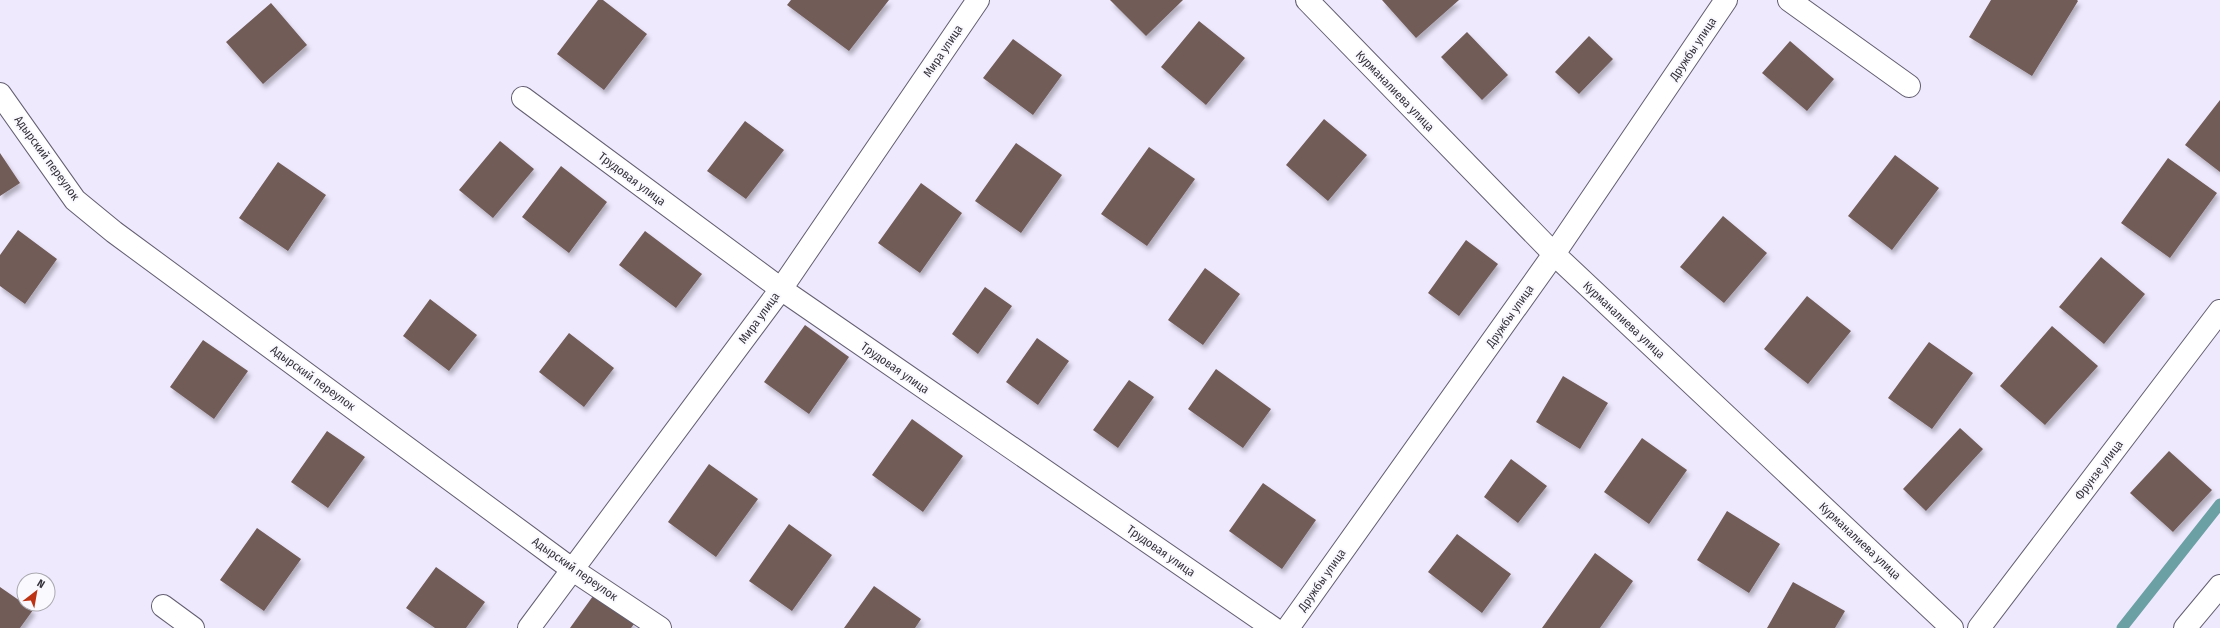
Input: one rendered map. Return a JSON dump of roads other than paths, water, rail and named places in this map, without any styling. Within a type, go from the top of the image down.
[{"type":"street","name":"Мира улица","points":[[530,628],[780,289],[978,0]]},
{"type":"street","name":"Курманалиева улица","points":[[1307,0],[1554,254],[1952,628]]},
{"type":"street","name":"Дружбы улица","points":[[1288,628],[1554,254],[1726,0]]},
{"type":"street","points":[[1789,0],[1909,86]]},
{"type":"street","name":"Адырский переулок","points":[[0,94],[75,200],[114,232],[573,570],[660,628]]},
{"type":"street","name":"Трудовая улица","points":[[523,98],[780,289],[1273,628]]},
{"type":"street","name":"Фрунзе улица","points":[[1979,628],[2220,312]]},
{"type":"street","points":[[2185,628],[2220,586]]},
{"type":"street","points":[[163,606],[193,628]]},
{"type":"waterway","points":[[2122,628],[2220,504]]}]
